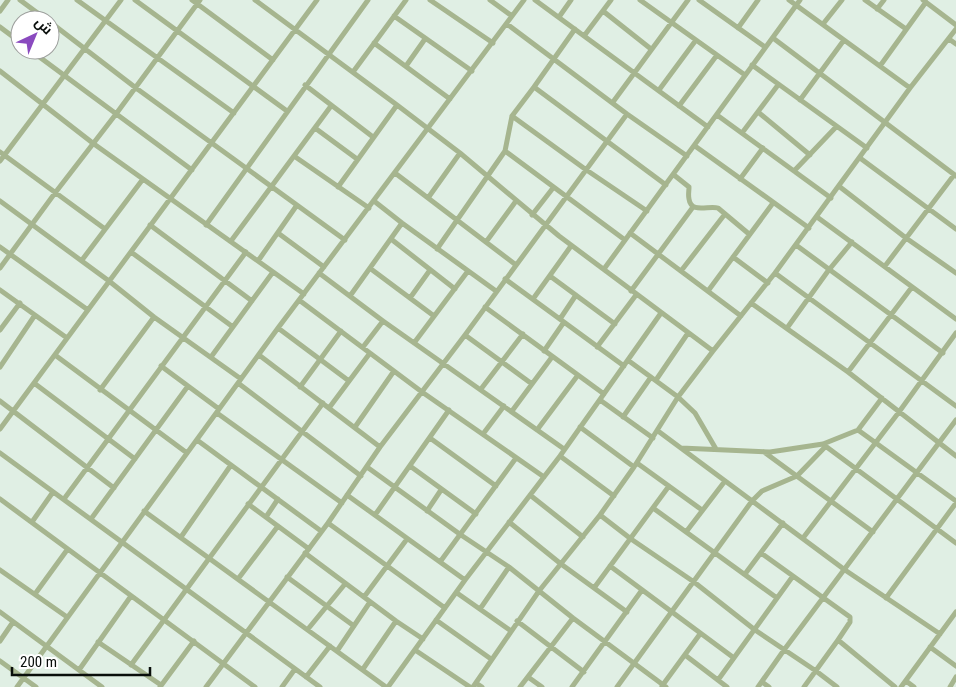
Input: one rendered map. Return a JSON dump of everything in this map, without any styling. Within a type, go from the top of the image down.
[{"type":"street","points":[[0,12],[8,0]]},
{"type":"street","points":[[20,0],[34,10]]},
{"type":"street","points":[[78,0],[234,114]]},
{"type":"street","points":[[0,161],[2,154],[44,104],[121,0]]},
{"type":"street","points":[[135,0],[287,111]]},
{"type":"street","points":[[192,0],[199,2],[273,60]]},
{"type":"street","points":[[255,0],[397,104],[460,153],[571,246],[713,350]]},
{"type":"street","points":[[0,429],[317,0]]},
{"type":"street","points":[[206,225],[368,0]]},
{"type":"street","points":[[353,72],[406,0]]},
{"type":"street","points":[[430,0],[492,43]]},
{"type":"street","points":[[490,0],[512,16]]},
{"type":"street","points":[[16,687],[278,328],[524,0]]},
{"type":"street","points":[[535,0],[708,127]]},
{"type":"street","points":[[558,17],[571,0]]},
{"type":"street","points":[[584,36],[611,0]]},
{"type":"street","points":[[640,0],[745,75]]},
{"type":"street","points":[[613,102],[688,0]]},
{"type":"street","points":[[699,0],[765,47]]},
{"type":"street","points":[[738,28],[758,0]]},
{"type":"street","points":[[789,0],[910,88]]},
{"type":"street","points":[[604,269],[800,0]]},
{"type":"street","points":[[823,24],[842,0]]},
{"type":"street","points":[[865,0],[906,29]]},
{"type":"street","points":[[877,9],[884,0]]},
{"type":"street","points":[[880,66],[925,1],[956,24]]},
{"type":"street","points":[[0,268],[199,2]]},
{"type":"street","points":[[603,12],[651,49]]},
{"type":"street","points":[[394,16],[472,71]]},
{"type":"street","points":[[507,24],[627,114],[687,156]]},
{"type":"street","points":[[437,249],[505,151],[512,116],[575,29]]},
{"type":"street","points":[[60,30],[136,88],[345,240]]},
{"type":"street","points":[[473,686],[539,591],[614,496],[658,431],[678,397],[713,350],[768,283],[840,187],[910,88],[956,30]]},
{"type":"street","points":[[773,38],[955,176],[885,266]]},
{"type":"street","points":[[406,66],[425,39]]},
{"type":"street","points":[[949,39],[956,44]]},
{"type":"street","points":[[659,90],[696,40]]},
{"type":"street","points":[[800,100],[844,40]]},
{"type":"street","points":[[374,43],[450,100]]},
{"type":"street","points":[[679,106],[717,55]]},
{"type":"street","points":[[43,60],[192,170]]},
{"type":"street","points":[[752,65],[867,148]]},
{"type":"street","points":[[0,70],[94,144],[304,294]]},
{"type":"street","points":[[742,133],[778,85]]},
{"type":"street","points":[[305,86],[373,137]]},
{"type":"street","points":[[534,87],[666,185]]},
{"type":"street","points":[[338,188],[397,104]]},
{"type":"street","points":[[231,241],[331,106]]},
{"type":"street","points":[[758,112],[810,155]]},
{"type":"street","points":[[206,687],[348,495],[380,447],[465,335],[627,114]]},
{"type":"street","points":[[717,115],[831,198]]},
{"type":"street","points":[[512,116],[647,211]]},
{"type":"street","points":[[794,171],[836,127]]},
{"type":"street","points":[[314,128],[357,159]]},
{"type":"street","points":[[694,146],[809,228]]},
{"type":"street","points":[[740,179],[763,148]]},
{"type":"street","points":[[505,151],[625,240]]},
{"type":"street","points":[[428,198],[460,153]]},
{"type":"street","points":[[2,154],[106,229]]},
{"type":"street","points":[[294,156],[369,208]]},
{"type":"street","points":[[860,158],[956,229]]},
{"type":"street","points":[[395,173],[516,264]]},
{"type":"street","points":[[674,175],[689,187],[689,200],[693,206],[698,208],[716,207],[749,234]]},
{"type":"street","points":[[82,260],[143,179]]},
{"type":"street","points":[[840,187],[906,238],[956,273]]},
{"type":"street","points":[[532,215],[553,188]]},
{"type":"street","points":[[0,201],[110,281],[154,317],[211,357],[361,476]]},
{"type":"street","points":[[374,201],[402,224],[496,291]]},
{"type":"street","points":[[486,242],[516,201]]},
{"type":"street","points":[[708,291],[773,203]]},
{"type":"street","points":[[258,261],[297,205]]},
{"type":"street","points":[[631,291],[693,206]]},
{"type":"street","points":[[681,271],[725,214]]},
{"type":"street","points":[[817,217],[956,319]]},
{"type":"street","points":[[350,296],[402,224]]},
{"type":"street","points":[[150,225],[252,300]]},
{"type":"street","points":[[278,233],[324,268]]},
{"type":"street","points":[[630,234],[741,316]]},
{"type":"street","points":[[391,239],[455,289]]},
{"type":"street","points":[[786,328],[852,242]]},
{"type":"street","points":[[796,245],[828,271],[943,353]]},
{"type":"street","points":[[533,299],[571,246]]},
{"type":"street","points":[[0,247],[88,310]]},
{"type":"street","points":[[130,252],[233,327]]},
{"type":"street","points":[[64,499],[246,252]]},
{"type":"street","points":[[732,258],[768,283]]},
{"type":"street","points":[[370,269],[434,316]]},
{"type":"street","points":[[410,298],[430,270]]},
{"type":"street","points":[[414,343],[468,271]]},
{"type":"street","points":[[211,357],[273,272]]},
{"type":"street","points":[[320,273],[383,321],[564,449]]},
{"type":"street","points":[[775,273],[956,406]]},
{"type":"street","points":[[550,276],[615,324]]},
{"type":"street","points":[[505,279],[624,366]]},
{"type":"street","points":[[848,372],[912,287]]},
{"type":"street","points":[[0,290],[67,338]]},
{"type":"street","points":[[544,351],[576,295]]},
{"type":"street","points":[[597,347],[636,295]]},
{"type":"street","points":[[299,300],[422,392],[544,477]]},
{"type":"street","points":[[0,330],[20,303]]},
{"type":"street","points":[[751,303],[848,372],[956,456]]},
{"type":"street","points":[[485,307],[604,394]]},
{"type":"street","points":[[144,511],[387,687],[464,580],[560,456],[661,313]]},
{"type":"street","points":[[0,367],[36,315]]},
{"type":"street","points":[[100,390],[154,317]]},
{"type":"street","points":[[363,347],[383,321]]},
{"type":"street","points":[[278,328],[349,381]]},
{"type":"street","points":[[300,387],[341,332]]},
{"type":"street","points":[[623,417],[688,333]]},
{"type":"street","points":[[803,538],[899,412],[956,333]]},
{"type":"street","points":[[481,390],[523,334]]},
{"type":"street","points":[[465,335],[532,384]]},
{"type":"street","points":[[329,408],[370,353]]},
{"type":"street","points":[[55,355],[187,453]]},
{"type":"street","points":[[259,356],[380,447]]},
{"type":"street","points":[[512,411],[552,357]]},
{"type":"street","points":[[628,361],[678,397],[697,416],[716,449]]},
{"type":"street","points":[[161,366],[282,460],[342,503]]},
{"type":"street","points":[[355,428],[394,371]]},
{"type":"street","points":[[537,430],[578,375]]},
{"type":"street","points":[[34,384],[135,459]]},
{"type":"street","points":[[91,519],[188,386]]},
{"type":"street","points":[[681,448],[764,452],[824,445],[858,430],[882,398]]},
{"type":"street","points":[[600,400],[653,438]]},
{"type":"street","points":[[0,401],[114,488]]},
{"type":"street","points":[[131,665],[323,404]]},
{"type":"street","points":[[483,434],[504,406]]},
{"type":"street","points":[[375,515],[449,410]]},
{"type":"street","points":[[769,687],[760,684],[956,420]]},
{"type":"street","points":[[580,428],[669,486],[702,510]]},
{"type":"street","points":[[858,430],[956,502],[886,598]]},
{"type":"street","points":[[658,431],[845,570],[940,634]]},
{"type":"street","points":[[430,438],[496,486]]},
{"type":"street","points":[[197,440],[321,531]]},
{"type":"street","points":[[824,445],[956,543]]},
{"type":"street","points":[[617,687],[752,501],[762,491],[797,476],[824,445]]},
{"type":"street","points":[[764,452],[873,532]]},
{"type":"street","points":[[0,453],[320,687]]},
{"type":"street","points":[[560,456],[614,496]]},
{"type":"street","points":[[440,562],[516,458]]},
{"type":"street","points":[[181,538],[231,465]]},
{"type":"street","points":[[410,466],[476,514]]},
{"type":"street","points":[[367,467],[509,568],[663,686],[700,634]]},
{"type":"street","points":[[686,532],[725,481]]},
{"type":"street","points":[[594,588],[669,486]]},
{"type":"street","points":[[427,511],[442,490]]},
{"type":"street","points":[[32,522],[53,492]]},
{"type":"street","points":[[348,495],[464,580]]},
{"type":"street","points":[[530,495],[583,537]]},
{"type":"street","points":[[0,499],[67,550],[194,641],[251,686]]},
{"type":"street","points":[[266,517],[278,499]]},
{"type":"street","points":[[248,504],[278,526],[346,584],[423,639]]},
{"type":"street","points":[[653,508],[777,598]]},
{"type":"street","points":[[600,515],[631,539],[694,582],[755,630],[837,687]]},
{"type":"street","points":[[328,522],[445,608]]},
{"type":"street","points":[[509,522],[561,564],[627,612]]},
{"type":"street","points":[[745,574],[782,524]]},
{"type":"street","points":[[238,579],[278,526]]},
{"type":"street","points":[[364,597],[407,539]]},
{"type":"street","points":[[36,594],[67,550]]},
{"type":"street","points":[[761,552],[851,618],[838,640],[804,687]]},
{"type":"street","points":[[610,566],[734,658]]},
{"type":"street","points":[[480,609],[509,568]]},
{"type":"street","points":[[0,570],[67,617]]},
{"type":"street","points":[[718,680],[793,576]]},
{"type":"street","points":[[287,577],[354,626]]},
{"type":"street","points":[[308,630],[346,584]]},
{"type":"street","points":[[572,687],[642,590]]},
{"type":"street","points":[[456,593],[511,631]]},
{"type":"street","points":[[79,670],[131,596]]},
{"type":"street","points":[[338,651],[370,602]]},
{"type":"street","points":[[0,612],[102,687]]},
{"type":"street","points":[[901,687],[956,612]]},
{"type":"street","points":[[520,687],[573,618]]},
{"type":"street","points":[[436,620],[491,659]]},
{"type":"street","points":[[363,669],[396,621]]},
{"type":"street","points":[[517,621],[584,672]]},
{"type":"street","points":[[0,641],[14,622]]},
{"type":"street","points":[[838,640],[895,687]]},
{"type":"street","points":[[98,642],[161,686],[194,641]]},
{"type":"street","points":[[306,677],[330,646]]},
{"type":"street","points":[[930,648],[956,666]]},
{"type":"street","points":[[415,650],[473,686],[482,687]]},
{"type":"street","points":[[685,655],[727,687]]},
{"type":"street","points":[[0,661],[36,687]]},
{"type":"street","points":[[282,687],[294,669]]},
{"type":"street","points":[[528,677],[542,687]]},
{"type":"street","points":[[950,687],[956,677]]},
{"type":"street","points":[[906,681],[914,687]]}]
